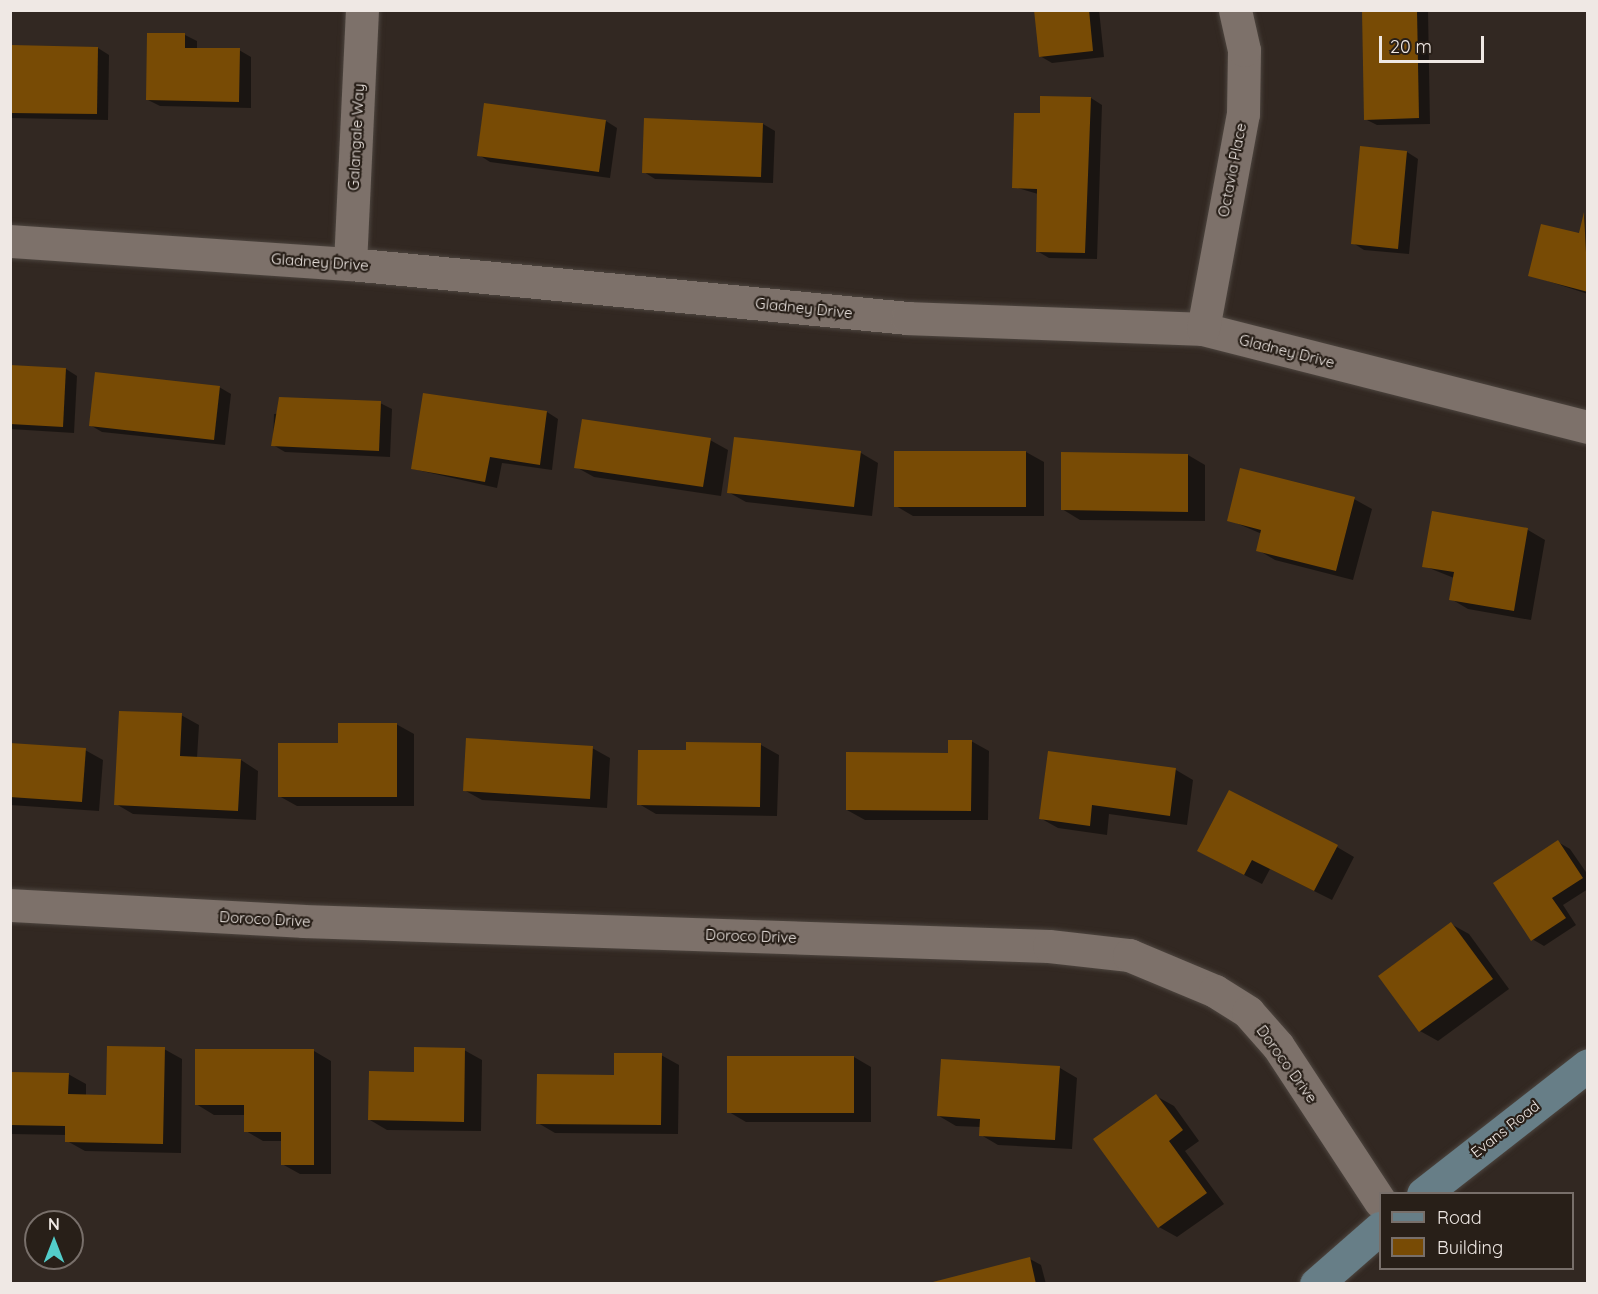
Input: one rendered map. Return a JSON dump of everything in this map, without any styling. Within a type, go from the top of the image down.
[{"type":"street","name":"Galangale Way","points":[[350,264],[362,10]]},
{"type":"street","name":"Octavia Place","points":[[1203,329],[1243,114],[1244,50],[1235,10]]},
{"type":"street","name":"Gladney Drive","points":[[10,241],[350,264],[908,318],[1203,329],[1587,427]]},
{"type":"street","name":"Doroco Drive","points":[[10,905],[303,921],[1049,946],[1129,955],[1215,991],[1248,1012],[1278,1046],[1379,1198]]},
{"type":"street","name":"Evans Road","points":[[1426,1192],[1587,1065]]},
{"type":"street","points":[[1316,1284],[1379,1229]]},
{"type":"building","points":[[1034,10],[1089,10],[1093,51],[1039,57]]},
{"type":"building","points":[[1362,10],[1417,10],[1419,118],[1364,120]]},
{"type":"building","points":[[147,33],[185,33],[185,48],[240,48],[239,102],[146,100]]},
{"type":"building","points":[[11,45],[98,47],[97,114],[10,113]]},
{"type":"building","points":[[1040,96],[1091,97],[1085,253],[1036,252],[1037,189],[1012,188],[1014,113],[1040,113]]},
{"type":"building","points":[[484,103],[606,120],[599,172],[477,156]]},
{"type":"building","points":[[644,118],[763,123],[761,177],[642,173]]},
{"type":"building","points":[[1360,146],[1407,151],[1398,249],[1351,244]]},
{"type":"building","points":[[1584,212],[1588,292],[1528,276],[1541,224],[1579,233]]},
{"type":"building","points":[[10,365],[66,368],[63,427],[10,424]]},
{"type":"building","points":[[95,372],[220,386],[214,440],[89,426]]},
{"type":"building","points":[[423,393],[547,411],[540,465],[490,457],[485,482],[411,469]]},
{"type":"building","points":[[279,397],[381,401],[379,451],[271,446]]},
{"type":"building","points":[[582,419],[711,438],[703,487],[574,468]]},
{"type":"building","points":[[734,437],[861,451],[854,507],[727,493]]},
{"type":"building","points":[[894,451],[1026,451],[1026,507],[894,507]]},
{"type":"building","points":[[1061,452],[1188,454],[1188,512],[1061,510]]},
{"type":"building","points":[[1240,468],[1355,497],[1336,571],[1256,551],[1261,530],[1227,521]]},
{"type":"building","points":[[1432,511],[1528,528],[1514,611],[1449,600],[1454,572],[1422,567]]},
{"type":"building","points":[[119,711],[182,713],[180,756],[241,759],[238,811],[114,805]]},
{"type":"building","points":[[338,723],[397,723],[397,797],[278,797],[278,743],[338,743]]},
{"type":"building","points":[[466,738],[593,746],[590,799],[463,791]]},
{"type":"building","points":[[948,740],[972,740],[971,811],[846,810],[846,752],[948,753]]},
{"type":"building","points":[[686,742],[761,743],[760,807],[637,805],[638,750],[686,750]]},
{"type":"building","points":[[10,743],[86,748],[82,802],[10,797]]},
{"type":"building","points":[[1048,751],[1176,768],[1170,816],[1092,805],[1090,826],[1039,819]]},
{"type":"building","points":[[1229,790],[1338,845],[1314,891],[1252,860],[1244,875],[1197,851]]},
{"type":"building","points":[[1558,840],[1583,878],[1552,898],[1566,918],[1531,941],[1493,883]]},
{"type":"building","points":[[1451,922],[1493,979],[1419,1032],[1378,976]]},
{"type":"building","points":[[107,1046],[165,1047],[163,1144],[65,1142],[65,1126],[10,1125],[10,1072],[69,1073],[68,1094],[106,1095]]},
{"type":"building","points":[[414,1047],[465,1048],[464,1122],[368,1120],[369,1071],[414,1072]]},
{"type":"building","points":[[195,1049],[314,1049],[314,1165],[281,1165],[281,1132],[244,1132],[244,1105],[195,1105]]},
{"type":"building","points":[[614,1053],[662,1053],[661,1125],[536,1124],[537,1074],[614,1075]]},
{"type":"building","points":[[727,1056],[854,1056],[854,1113],[727,1113]]},
{"type":"building","points":[[941,1059],[1060,1066],[1055,1140],[979,1136],[980,1119],[937,1116]]},
{"type":"building","points":[[1156,1094],[1183,1130],[1169,1141],[1207,1193],[1158,1228],[1093,1139]]},
{"type":"building","points":[[1030,1257],[1036,1284],[929,1284],[929,1283]]}]
